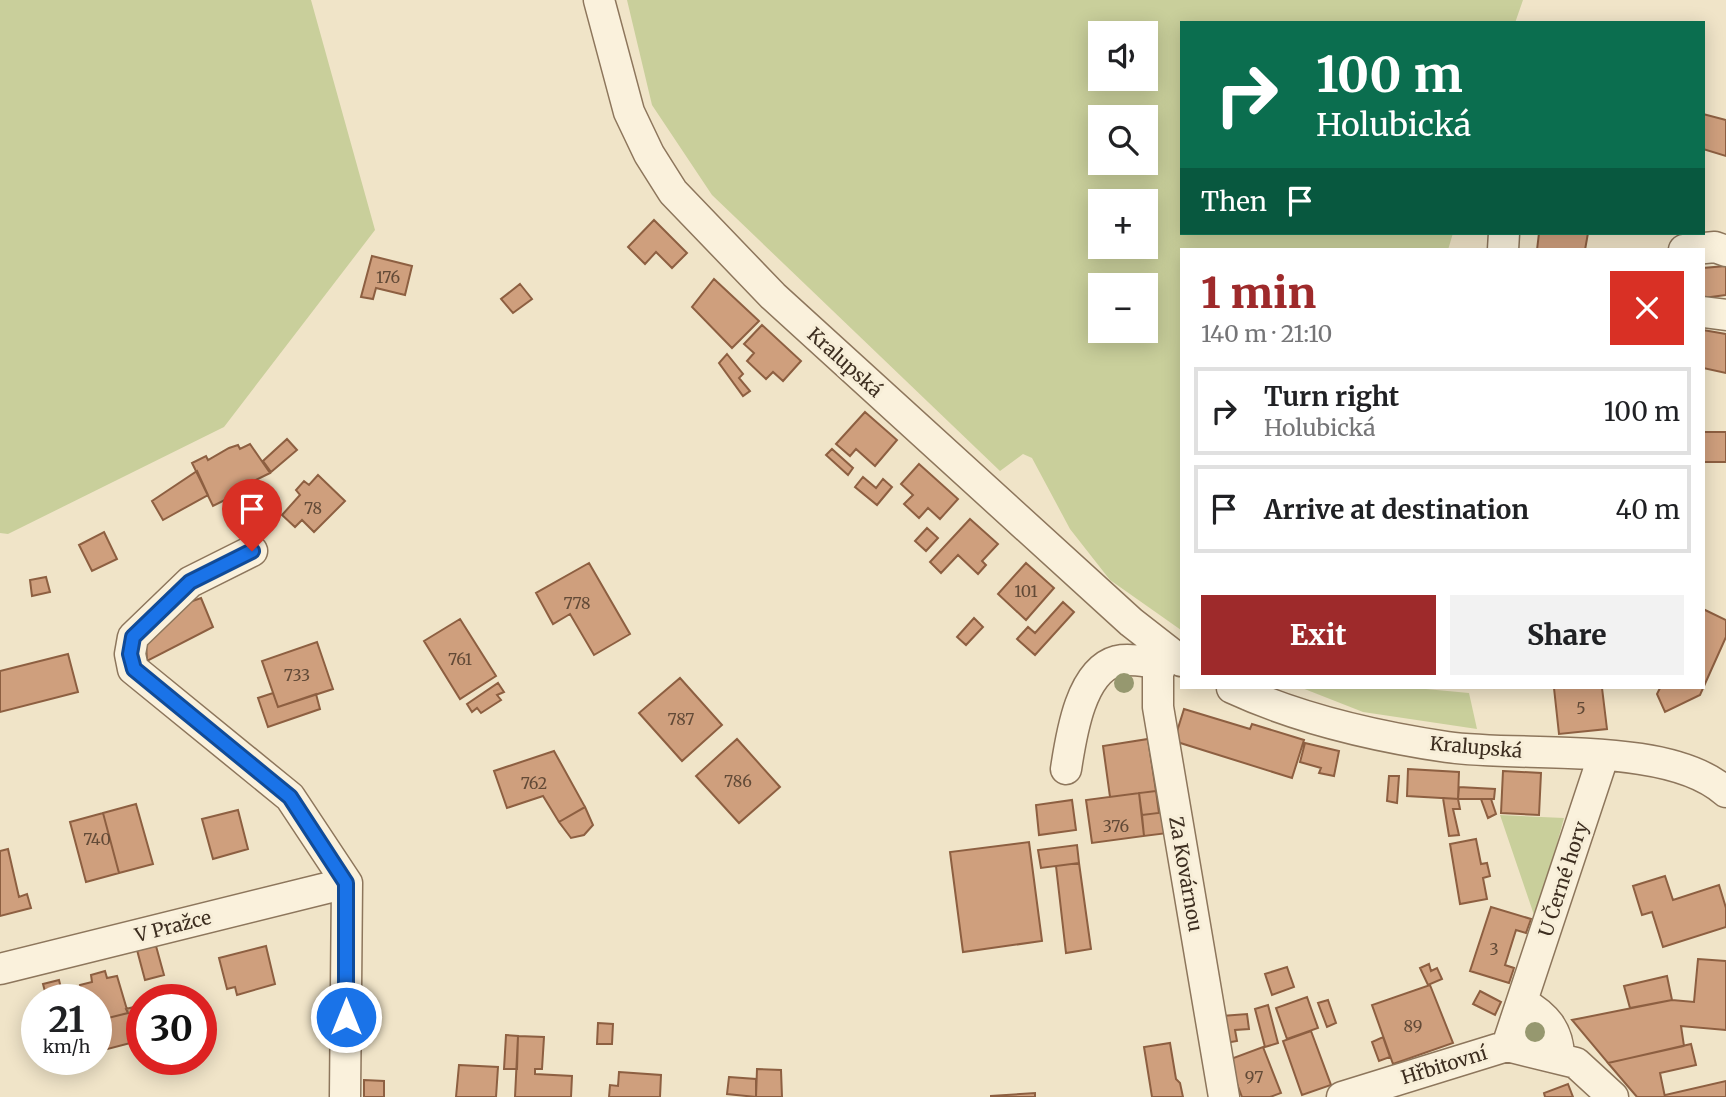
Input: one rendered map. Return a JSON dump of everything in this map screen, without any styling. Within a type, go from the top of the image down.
[{"type":"street","name":"Kralupská","points":[[598,0],[629,112],[649,154],[673,192],[773,296],[1160,672]]},
{"type":"street","points":[[1705,248],[1715,247],[1726,251]]},
{"type":"street","points":[[1705,312],[1726,316]]},
{"type":"street","points":[[252,551],[190,582],[133,637],[130,654],[134,669],[290,797],[346,883],[345,1097]]},
{"type":"street","points":[[1066,769],[1078,711],[1097,674],[1118,661],[1160,672]]},
{"type":"street","name":"Za Kovárnou","points":[[1160,672],[1158,707],[1224,1097]]},
{"type":"street","name":"Kralupská","points":[[1235,689],[1313,718],[1381,736],[1450,747],[1663,761],[1705,776],[1725,787]]},
{"type":"street","name":"U Černé hory","points":[[1507,1046],[1603,757]]},
{"type":"street","name":"V Pražce","points":[[0,969],[346,883]]},
{"type":"street","points":[[1522,1002],[1544,1015],[1559,1041],[1559,1058]]},
{"type":"street","points":[[1507,1046],[1577,1063],[1613,1097]]},
{"type":"street","name":"Hřbitovní","points":[[1342,1097],[1507,1046]]},
{"type":"green space","points":[[0,0],[311,0],[375,230],[224,427],[8,534],[0,533]]},
{"type":"green space","points":[[627,0],[1523,0],[1516,21],[1180,21],[1180,235],[1452,235],[1449,248],[1180,248],[1180,629],[1110,580],[1070,529],[1032,458],[1023,454],[1000,471],[712,195],[652,105]]},
{"type":"green space","points":[[1305,689],[1426,689],[1469,693],[1477,729],[1363,712]]},
{"type":"green space","points":[[1500,815],[1564,818],[1537,917],[1534,915]]},
{"type":"building","points":[[1705,115],[1726,120],[1726,156],[1705,150]]},
{"type":"building","points":[[654,220],[687,253],[672,268],[656,252],[645,264],[628,247]]},
{"type":"building","points":[[1539,235],[1588,235],[1585,248],[1537,248]]},
{"type":"building","points":[[372,256],[412,266],[405,295],[376,288],[373,299],[361,297]]},
{"type":"building","points":[[1726,266],[1726,295],[1705,298],[1705,268]]},
{"type":"building","points":[[714,279],[759,321],[732,348],[692,307]]},
{"type":"building","points":[[520,284],[532,299],[513,313],[501,299]]},
{"type":"building","points":[[762,325],[801,361],[783,381],[773,372],[766,379],[747,361],[754,353],[744,344]]},
{"type":"building","points":[[1705,330],[1726,334],[1726,373],[1705,368]]},
{"type":"building","points":[[727,354],[743,374],[739,378],[750,391],[743,396],[719,363]]},
{"type":"building","points":[[865,412],[897,440],[875,466],[856,449],[850,456],[836,444]]},
{"type":"building","points":[[1705,432],[1726,432],[1726,462],[1705,462]]},
{"type":"building","points":[[287,439],[297,450],[271,472],[263,461]]},
{"type":"building","points":[[250,444],[270,473],[231,492],[233,496],[213,506],[192,463],[206,456],[208,460],[238,445],[240,449]]},
{"type":"building","points":[[832,449],[853,468],[848,475],[826,455]]},
{"type":"building","points":[[919,464],[958,499],[940,519],[928,508],[919,518],[904,504],[913,495],[901,484]]},
{"type":"building","points":[[197,471],[208,495],[163,520],[152,501]]},
{"type":"building","points":[[318,475],[345,501],[314,532],[302,520],[295,527],[282,515],[300,495],[296,490],[304,481],[309,485]]},
{"type":"building","points":[[863,477],[876,488],[883,479],[892,487],[877,505],[855,487]]},
{"type":"building","points":[[970,519],[998,544],[982,561],[986,565],[978,574],[958,555],[941,573],[930,562]]},
{"type":"building","points":[[927,528],[938,538],[926,551],[915,541]]},
{"type":"building","points":[[104,532],[117,559],[92,571],[79,545]]},
{"type":"building","points":[[589,563],[630,634],[594,655],[570,614],[553,624],[536,593]]},
{"type":"building","points":[[1026,563],[1054,588],[1026,620],[998,594]]},
{"type":"building","points":[[46,577],[50,592],[32,596],[30,580]]},
{"type":"building","points":[[201,598],[213,627],[147,661],[146,644],[167,610]]},
{"type":"building","points":[[1063,602],[1074,612],[1035,655],[1017,639],[1028,627],[1035,633]]},
{"type":"building","points":[[1705,610],[1726,620],[1726,637],[1705,684]]},
{"type":"building","points":[[974,618],[983,627],[966,645],[957,637]]},
{"type":"building","points":[[460,619],[496,676],[460,699],[424,641]]},
{"type":"building","points":[[317,642],[333,689],[278,707],[262,661]]},
{"type":"building","points":[[68,654],[78,692],[0,712],[0,671]]},
{"type":"building","points":[[680,678],[722,725],[682,761],[639,713]]},
{"type":"building","points":[[498,683],[504,692],[497,695],[501,700],[481,713],[477,708],[472,712],[467,704]]},
{"type":"building","points":[[1554,689],[1602,689],[1607,729],[1559,734]]},
{"type":"building","points":[[1660,689],[1703,689],[1700,695],[1665,712],[1657,694]]},
{"type":"building","points":[[273,693],[278,707],[316,694],[320,709],[268,727],[258,698]]},
{"type":"building","points":[[1184,709],[1250,729],[1252,724],[1304,740],[1292,778],[1174,741]]},
{"type":"building","points":[[737,739],[780,787],[739,823],[696,776]]},
{"type":"building","points":[[1148,739],[1156,791],[1110,797],[1103,746]]},
{"type":"building","points":[[1305,743],[1339,751],[1334,776],[1319,773],[1321,768],[1300,762]]},
{"type":"building","points":[[554,751],[585,807],[559,822],[543,796],[507,808],[494,771]]},
{"type":"building","points":[[1408,769],[1459,772],[1458,799],[1407,796]]},
{"type":"building","points":[[1503,771],[1541,773],[1539,815],[1501,813]]},
{"type":"building","points":[[1389,776],[1399,776],[1397,803],[1387,801]]},
{"type":"building","points":[[1459,787],[1495,789],[1494,799],[1458,799]]},
{"type":"building","points":[[1156,791],[1159,813],[1142,815],[1139,793]]},
{"type":"building","points":[[1139,793],[1144,836],[1092,843],[1086,800]]},
{"type":"building","points":[[1443,798],[1458,799],[1460,809],[1453,809],[1459,835],[1449,836]]},
{"type":"building","points":[[1481,799],[1491,799],[1496,814],[1488,818]]},
{"type":"building","points":[[1072,800],[1076,830],[1039,835],[1036,805]]},
{"type":"building","points":[[136,804],[153,864],[119,873],[103,813]]},
{"type":"building","points":[[585,807],[593,825],[584,835],[571,838],[559,822]]},
{"type":"building","points":[[238,810],[248,849],[213,859],[202,819]]},
{"type":"building","points":[[1165,812],[1168,833],[1144,836],[1142,815]]},
{"type":"building","points":[[103,813],[119,873],[86,882],[70,822]]},
{"type":"building","points":[[1476,839],[1481,864],[1487,863],[1490,876],[1483,878],[1487,899],[1460,904],[1450,844]]},
{"type":"building","points":[[1029,842],[1042,941],[963,952],[950,852]]},
{"type":"building","points":[[1077,845],[1079,863],[1041,868],[1038,850]]},
{"type":"building","points":[[8,849],[19,897],[27,894],[31,908],[0,916],[0,851]]},
{"type":"building","points":[[1079,863],[1091,949],[1066,953],[1056,866]]},
{"type":"building","points":[[1665,876],[1673,900],[1719,885],[1726,908],[1726,927],[1663,947],[1652,912],[1642,915],[1633,886]]},
{"type":"building","points":[[1491,907],[1531,919],[1526,933],[1516,930],[1505,965],[1514,968],[1509,983],[1470,971]]},
{"type":"building","points":[[156,946],[164,975],[145,980],[137,950]]},
{"type":"building","points":[[266,946],[275,984],[237,995],[235,987],[227,989],[219,958]]},
{"type":"building","points":[[1698,959],[1726,961],[1726,1030],[1681,1026],[1684,1046],[1608,1063],[1572,1020],[1672,1000],[1694,1002]]},
{"type":"building","points":[[1429,964],[1431,971],[1437,968],[1442,979],[1428,985],[1420,968]]},
{"type":"building","points":[[1287,967],[1294,987],[1272,995],[1265,974]]},
{"type":"building","points":[[105,971],[107,978],[117,976],[126,1014],[112,1017],[112,984],[84,984],[92,982],[91,975]]},
{"type":"building","points":[[1667,976],[1672,1000],[1630,1008],[1624,986]]},
{"type":"building","points":[[59,980],[60,984],[43,984]]},
{"type":"building","points":[[1430,985],[1453,1043],[1393,1064],[1372,1005]]},
{"type":"building","points":[[1480,991],[1501,1002],[1495,1015],[1473,1004]]},
{"type":"building","points":[[1307,997],[1318,1028],[1287,1039],[1276,1008]]},
{"type":"building","points":[[1328,1000],[1336,1023],[1327,1027],[1318,1003]]},
{"type":"building","points":[[1268,1005],[1278,1043],[1265,1047],[1255,1009]]},
{"type":"building","points":[[126,1014],[126,1044],[112,1048],[112,1017]]},
{"type":"building","points":[[1247,1014],[1249,1029],[1235,1030],[1237,1041],[1225,1043],[1222,1016]]},
{"type":"building","points":[[598,1023],[613,1024],[612,1044],[597,1044]]},
{"type":"building","points":[[1311,1031],[1331,1085],[1302,1095],[1283,1041]]},
{"type":"building","points":[[506,1035],[518,1036],[517,1069],[504,1069]]},
{"type":"building","points":[[518,1036],[544,1037],[542,1069],[535,1069],[535,1074],[572,1076],[571,1097],[515,1097]]},
{"type":"building","points":[[1383,1037],[1390,1057],[1379,1061],[1372,1042]]},
{"type":"building","points":[[1170,1043],[1176,1079],[1180,1083],[1183,1097],[1152,1097],[1144,1047]]},
{"type":"building","points":[[1691,1044],[1696,1065],[1660,1073],[1665,1097],[1637,1097],[1608,1063]]},
{"type":"building","points":[[1263,1047],[1281,1093],[1270,1097],[1242,1097],[1228,1060]]},
{"type":"building","points":[[459,1065],[498,1067],[496,1097],[456,1097]]},
{"type":"building","points":[[757,1069],[781,1070],[782,1097],[756,1097]]},
{"type":"building","points":[[619,1072],[661,1075],[660,1097],[609,1097],[610,1085],[618,1086]]},
{"type":"building","points":[[729,1077],[756,1079],[756,1097],[727,1094]]},
{"type":"building","points":[[364,1080],[384,1081],[384,1097],[364,1097]]},
{"type":"building","points":[[1726,1081],[1726,1097],[1665,1097],[1665,1095]]},
{"type":"building","points":[[1568,1084],[1573,1097],[1545,1097],[1544,1093]]},
{"type":"building","points":[[1035,1093],[1035,1097],[991,1097],[991,1096]]},
{"type":"route","points":[[252,551],[190,582],[133,637],[130,654],[134,669],[290,797],[346,883],[346,1017]]}]
